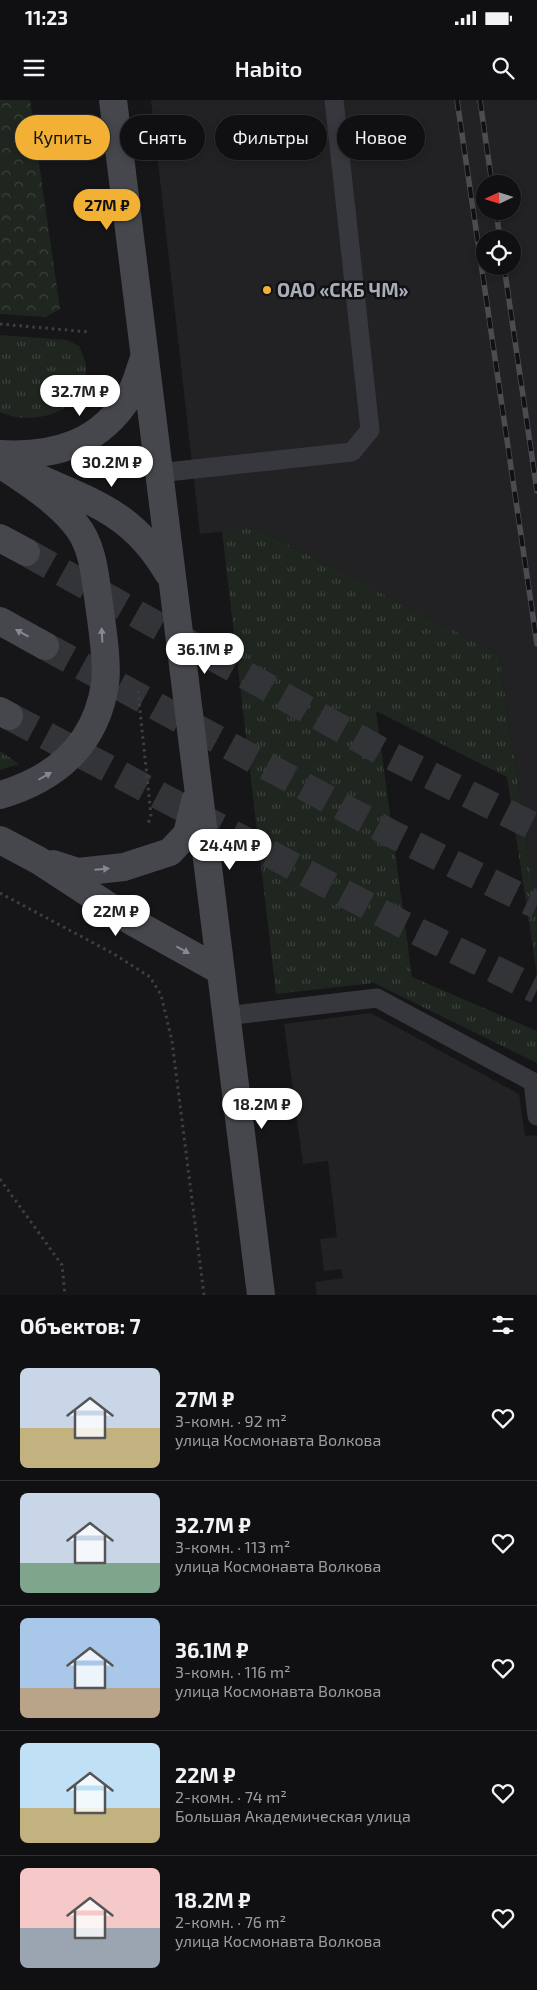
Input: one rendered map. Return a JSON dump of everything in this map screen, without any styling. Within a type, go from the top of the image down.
[{"type":"street","points":[[113,100],[261,1295]]},
{"type":"street","points":[[0,454],[28,456],[62,450],[84,441],[109,423],[131,393],[144,358]]},
{"type":"street","points":[[0,462],[112,512],[138,532],[156,553],[171,578]]},
{"type":"street","points":[[0,462],[38,489],[77,526],[90,553],[102,627],[105,683],[93,723],[73,756],[48,776],[17,790],[0,795]]},
{"type":"street","points":[[0,538],[26,552]]},
{"type":"street","points":[[0,621],[45,646]]},
{"type":"street","points":[[38,860],[78,872],[124,867],[170,852],[186,834],[194,812],[198,777]]},
{"type":"street","points":[[0,840],[38,860],[133,922],[221,971]]},
{"type":"lane","points":[[158,473],[352,452],[370,430],[334,100]]},
{"type":"lane","points":[[226,1016],[377,998],[533,1082],[537,1116]]},
{"type":"path","points":[[0,324],[89,332]]},
{"type":"path","points":[[0,892],[114,954],[150,977],[161,995],[172,1042],[204,1295]]},
{"type":"path","points":[[0,1179],[62,1265],[65,1295]]},
{"type":"shaded area","points":[[151,100],[537,100],[537,912],[499,654],[256,528],[200,534],[158,160],[205,160],[205,115],[153,115]]},
{"type":"shaded area","points":[[371,1013],[519,1094],[525,1136],[537,1135],[537,1295],[317,1295],[315,1282],[343,1278],[341,1269],[324,1271],[320,1239],[337,1237],[328,1161],[303,1164],[284,1024]]},
{"type":"green space","points":[[0,100],[30,100],[32,115],[15,115],[15,160],[39,160],[60,309],[46,317],[0,314]]},
{"type":"green space","points":[[0,335],[67,340],[79,346],[85,363],[86,373],[83,387],[76,398],[66,407],[40,417],[26,418],[0,412]]},
{"type":"green space","points":[[256,528],[499,654],[537,912],[537,975],[507,777],[376,711],[412,977],[537,1031],[537,1063],[374,983],[276,994],[222,531]]},
{"type":"green space","points":[[0,751],[19,764],[0,770]]},
{"type":"tunnel","points":[[26,552],[381,751],[537,828]]},
{"type":"tunnel","points":[[45,646],[392,834],[537,905]]},
{"type":"tunnel","points":[[9,716],[404,925],[537,990]]},
{"type":"railway","points":[[457,100],[537,644]]},
{"type":"railway","points":[[480,100],[491,175]]},
{"type":"railway","points":[[497,220],[499,230]]},
{"type":"railway","points":[[505,275],[537,491]]},
{"type":"place","name":"ОАО «СКБ ЧМ»","points":[[267,290]]}]
